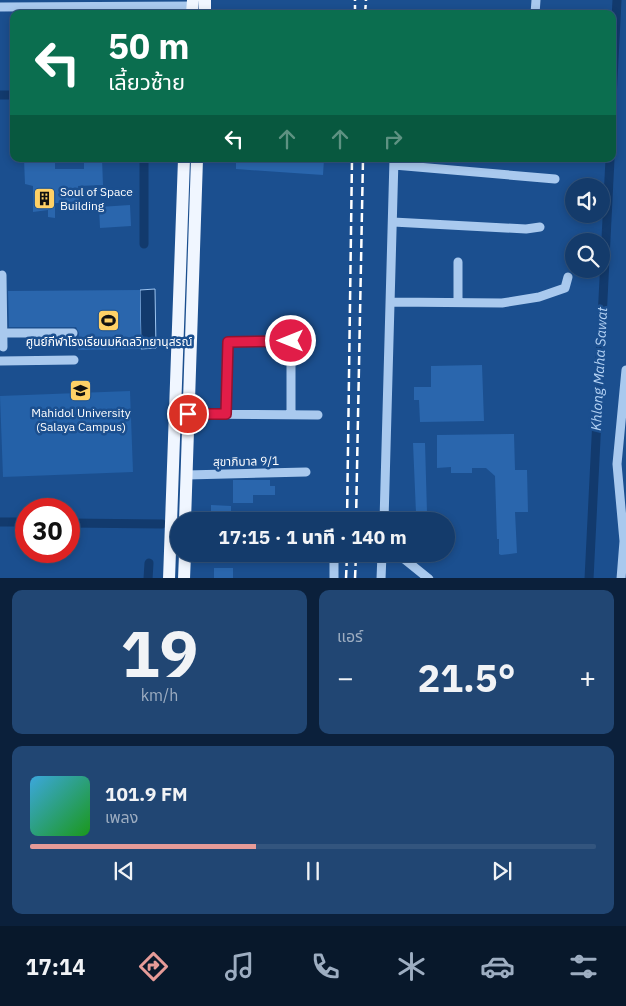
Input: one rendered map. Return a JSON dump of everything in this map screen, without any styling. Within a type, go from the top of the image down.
[{"type":"main road","points":[[176,512],[184,162]]},
{"type":"main road","points":[[186,512],[197,162]]},
{"type":"main road","points":[[169,578],[172,562]]},
{"type":"main road","points":[[184,578],[185,562]]},
{"type":"street","points":[[0,6],[193,7]]},
{"type":"street","points":[[384,512],[394,162],[555,179]]},
{"type":"street","points":[[393,222],[526,229],[540,227]]},
{"type":"street","points":[[458,262],[458,302]]},
{"type":"street","points":[[2,275],[3,347]]},
{"type":"street","points":[[391,302],[502,303],[530,299],[565,288],[568,278]]},
{"type":"street","points":[[2,327],[73,333]]},
{"type":"street","points":[[226,414],[228,342],[291,341],[291,415]]},
{"type":"street","points":[[0,361],[74,360]]},
{"type":"street","points":[[621,578],[624,541],[617,464],[626,370]]},
{"type":"street","points":[[188,414],[318,415]]},
{"type":"street","name":"สุขาภิบาล 9/1","points":[[187,475],[306,472]]},
{"type":"street","points":[[334,562],[334,578]]},
{"type":"street","points":[[381,578],[382,562]]},
{"type":"street","points":[[408,562],[429,578]]},
{"type":"shaded area","points":[[155,289],[156,348],[141,349],[140,290]]},
{"type":"shaded area","points":[[130,391],[133,472],[3,477],[0,396]]},
{"type":"building","points":[[24,162],[55,162],[55,169],[84,169],[84,162],[102,162],[103,185],[78,186],[79,203],[55,203],[55,218],[48,217],[48,210],[33,212],[33,186],[25,184]]},
{"type":"building","points":[[236,162],[324,162],[323,175],[236,169]]},
{"type":"building","points":[[130,205],[131,226],[100,228],[99,207]]},
{"type":"building","points":[[140,290],[141,349],[78,350],[79,333],[76,327],[9,327],[8,291]]},
{"type":"building","points":[[482,365],[484,421],[420,422],[419,400],[414,400],[414,387],[431,387],[431,366]]},
{"type":"building","points":[[514,434],[515,470],[527,470],[528,512],[515,512],[517,553],[501,555],[499,554],[499,539],[497,539],[495,476],[486,468],[472,468],[472,473],[451,473],[451,467],[437,468],[437,435]]},
{"type":"building","points":[[413,443],[425,443],[427,512],[416,512]]},
{"type":"building","points":[[233,480],[270,480],[270,486],[275,486],[275,495],[253,495],[253,503],[233,503]]},
{"type":"building","points":[[211,505],[231,506],[231,512],[211,512]]},
{"type":"building","points":[[214,568],[233,568],[233,578],[214,578]]},
{"type":"waterway","name":"Khlong Maha Sawat","points":[[616,20],[617,0]]},
{"type":"waterway","points":[[0,95],[10,95]]},
{"type":"waterway","points":[[144,162],[144,244]]},
{"type":"waterway","name":"Khlong Maha Sawat","points":[[589,578],[610,162]]},
{"type":"waterway","points":[[0,522],[15,522]]},
{"type":"waterway","points":[[80,523],[162,524]]},
{"type":"waterway","points":[[148,578],[149,563]]},
{"type":"railway","points":[[355,0],[355,10]]},
{"type":"railway","points":[[365,10],[366,0]]},
{"type":"railway","points":[[347,512],[352,162]]},
{"type":"railway","points":[[356,512],[363,162]]},
{"type":"railway","points":[[346,578],[347,562]]},
{"type":"railway","points":[[355,578],[356,562]]},
{"type":"place","name":"Soul of Space Building","points":[[44,198]]},
{"type":"place","name":"ศูนย์กีฬาโรงเรียนมหิดลวิทยานุสรณ์","points":[[109,320]]},
{"type":"place","name":"Mahidol University (Salaya Campus)","points":[[81,391]]},
{"type":"route","points":[[188,414],[226,414],[228,342],[291,341]]}]
